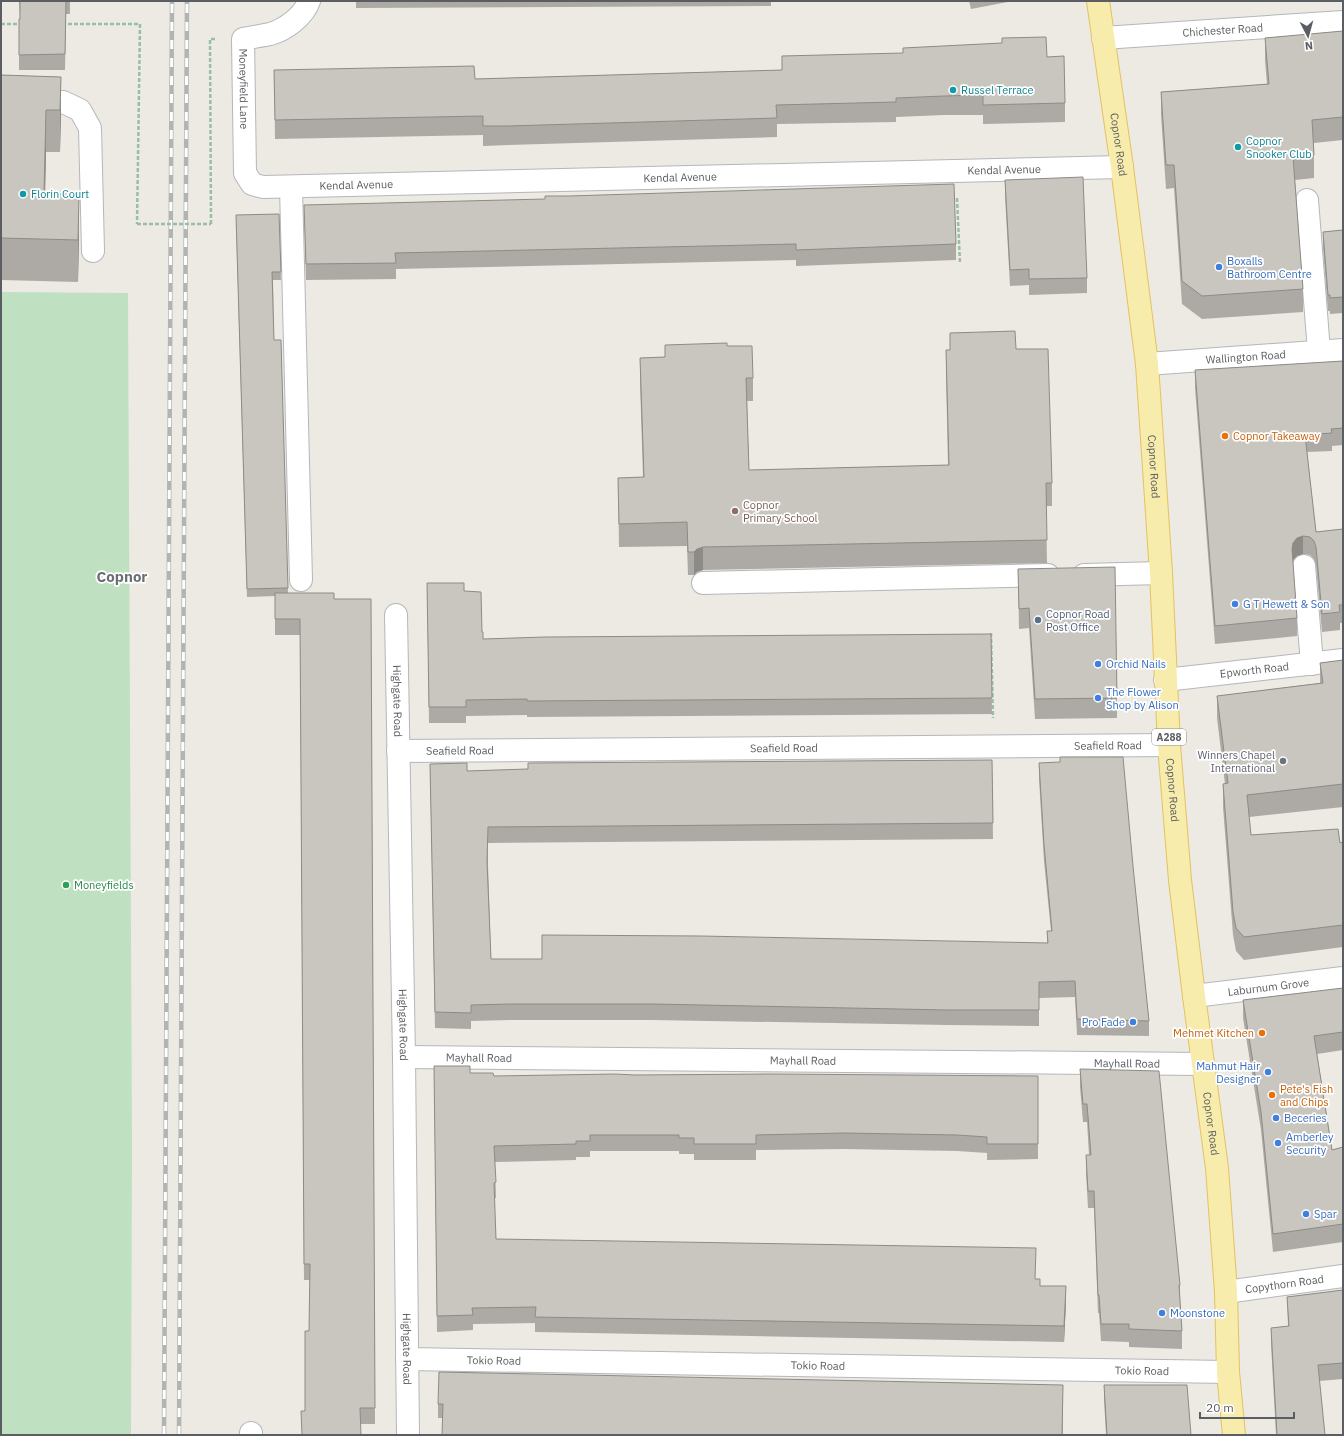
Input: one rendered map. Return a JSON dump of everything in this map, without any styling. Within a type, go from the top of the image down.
[{"type":"main road","name":"Copnor Road","points":[[1098,1],[1148,364],[1161,573],[1169,745],[1180,880],[1202,1064],[1217,1168],[1226,1292],[1228,1372],[1234,1435]]},
{"type":"street","name":"Moneyfield Lane","points":[[245,173],[242,38],[271,34],[294,22],[307,8],[309,1]]},
{"type":"street","name":"Chichester Road","points":[[1103,38],[1343,22]]},
{"type":"street","points":[[1,102],[63,102],[80,110],[90,128],[93,251]]},
{"type":"street","name":"Kendal Avenue","points":[[245,173],[252,184],[264,187],[292,187],[1122,168]]},
{"type":"street","points":[[292,187],[301,580]]},
{"type":"street","points":[[1307,200],[1318,351]]},
{"type":"street","name":"Wallington Road","points":[[1148,364],[1343,350]]},
{"type":"street","points":[[1304,566],[1312,664]]},
{"type":"street","points":[[703,583],[1161,573]]},
{"type":"street","name":"Highgate Road","points":[[396,615],[404,1057],[408,1435]]},
{"type":"street","name":"Epworth Road","points":[[1166,680],[1343,660]]},
{"type":"street","name":"Seafield Road","points":[[398,751],[1169,745]]},
{"type":"street","name":"Laburnum Grove","points":[[1194,996],[1343,978]]},
{"type":"street","name":"Mayhall Road","points":[[404,1057],[1202,1064]]},
{"type":"street","name":"Copythorn Road","points":[[1226,1292],[1343,1276]]},
{"type":"street","name":"Tokio Road","points":[[407,1359],[1228,1372]]},
{"type":"path","points":[[1,24],[21,24]]},
{"type":"path","points":[[61,24],[140,24],[138,224],[211,224],[210,39],[242,38]]},
{"type":"path","points":[[956,171],[960,263]]},
{"type":"path","points":[[992,633],[994,746]]},
{"type":"green space","name":"Moneyfields","points":[[1,292],[128,293],[132,1146],[131,1435],[1,1435]]},
{"type":"building","points":[[20,1],[66,1],[65,54],[19,55]]},
{"type":"building","points":[[1343,31],[1343,117],[1312,120],[1314,155],[1293,157],[1303,289],[1202,296],[1182,281],[1174,165],[1166,165],[1161,92],[1269,84],[1265,38]]},
{"type":"building","points":[[1046,37],[1047,57],[1064,56],[1065,103],[983,105],[983,95],[944,96],[896,98],[896,102],[776,105],[777,118],[508,126],[483,126],[483,116],[275,120],[274,70],[474,66],[475,79],[782,70],[782,56],[903,53],[903,48],[1002,43],[1002,38]]},
{"type":"building","points":[[1,75],[61,77],[60,110],[46,110],[44,194],[79,194],[78,240],[1,238]]},
{"type":"building","points":[[1083,177],[1087,278],[1029,279],[1029,269],[1010,270],[1005,180]]},
{"type":"building","points":[[954,184],[956,244],[796,250],[796,244],[395,253],[396,263],[306,264],[304,205],[545,199],[545,196]]},
{"type":"building","points":[[279,214],[281,272],[272,272],[274,340],[281,340],[288,588],[247,589],[236,215]]},
{"type":"building","points":[[1343,230],[1343,297],[1330,298],[1330,295],[1328,295],[1323,232]]},
{"type":"building","points":[[1015,331],[1016,349],[1048,349],[1052,483],[1046,483],[1047,540],[703,547],[694,552],[688,552],[687,522],[619,524],[618,478],[644,477],[640,358],[665,357],[665,345],[727,343],[727,346],[752,346],[753,378],[746,378],[749,470],[949,465],[946,350],[950,350],[950,333]]},
{"type":"building","points":[[1343,361],[1343,428],[1331,429],[1332,433],[1305,435],[1316,532],[1343,529],[1343,605],[1339,605],[1340,612],[1322,614],[1316,547],[1314,541],[1310,537],[1303,536],[1297,538],[1293,543],[1292,549],[1297,618],[1215,626],[1195,370]]},
{"type":"building","points":[[1115,567],[1117,698],[1035,699],[1029,608],[1019,609],[1018,569]]},
{"type":"building","points":[[427,583],[464,583],[464,591],[481,592],[483,639],[545,637],[991,634],[992,698],[527,701],[527,699],[466,700],[466,707],[429,707]]},
{"type":"building","points":[[275,593],[334,593],[334,599],[371,599],[375,1408],[360,1408],[361,1435],[302,1435],[301,1411],[305,1411],[305,1331],[309,1331],[310,1264],[304,1264],[300,619],[275,619]]},
{"type":"building","points":[[1343,660],[1343,784],[1247,795],[1251,835],[1338,829],[1340,843],[1343,842],[1343,925],[1244,937],[1236,928],[1233,912],[1223,784],[1228,783],[1217,696],[1323,683],[1320,663]]},
{"type":"building","points":[[1060,757],[1123,757],[1149,1021],[1077,1019],[1075,981],[1039,982],[1039,1010],[948,1010],[653,1004],[510,1004],[471,1005],[471,1013],[435,1012],[430,764],[467,763],[467,771],[528,769],[528,763],[992,760],[993,823],[488,827],[487,861],[491,959],[542,959],[542,935],[701,936],[1048,943],[1047,931],[1052,931],[1044,845],[1039,763],[1060,762]]},
{"type":"building","points":[[1343,988],[1343,1032],[1314,1036],[1332,1150],[1343,1147],[1343,1224],[1273,1234],[1261,1112],[1243,1000]]},
{"type":"building","points":[[434,1066],[470,1066],[470,1073],[493,1073],[494,1076],[771,1074],[1038,1076],[1038,1144],[987,1144],[987,1137],[957,1135],[844,1133],[756,1135],[756,1144],[694,1144],[694,1138],[679,1138],[679,1135],[590,1135],[590,1141],[576,1141],[576,1144],[494,1146],[496,1182],[494,1183],[496,1239],[1036,1248],[1035,1279],[1040,1279],[1040,1286],[1066,1286],[1064,1326],[535,1317],[536,1307],[472,1308],[473,1315],[437,1316]]},
{"type":"building","points":[[1080,1069],[1159,1071],[1180,1285],[1182,1331],[1129,1329],[1129,1324],[1101,1324],[1098,1295],[1094,1191],[1088,1191],[1086,1155],[1091,1155],[1087,1104],[1083,1104]]},
{"type":"building","points":[[1343,1290],[1343,1363],[1318,1365],[1325,1435],[1277,1435],[1271,1328],[1289,1326],[1287,1297]]},
{"type":"building","points":[[439,1372],[1063,1385],[1062,1435],[442,1435],[443,1404],[438,1404]]},
{"type":"building","points":[[1104,1385],[1187,1385],[1191,1435],[1107,1435]]},
{"type":"railway","points":[[164,1435],[172,1]]},
{"type":"railway","points":[[179,1435],[187,1]]},
{"type":"place","name":"Russel Terrace","points":[[953,90]]},
{"type":"place","name":"Copnor Snooker Club","points":[[1238,147]]},
{"type":"place","name":"Florin Court","points":[[23,194]]},
{"type":"place","name":"Boxalls Bathroom Centre","points":[[1219,267]]},
{"type":"place","name":"Copnor Takeaway","points":[[1225,436]]},
{"type":"place","name":"Copnor Primary School","points":[[735,511]]},
{"type":"place","name":"G T Hewett & Son","points":[[1235,604]]},
{"type":"place","name":"Copnor Road Post Office","points":[[1038,620]]},
{"type":"place","name":"Orchid Nails","points":[[1098,664]]},
{"type":"place","name":"The Flower Shop by Alison","points":[[1098,698]]},
{"type":"place","name":"Winners Chapel International","points":[[1283,761]]},
{"type":"place","name":"Moneyfields","points":[[66,885]]},
{"type":"place","name":"Pro Fade","points":[[1133,1022]]},
{"type":"place","name":"Mehmet Kitchen","points":[[1262,1033]]},
{"type":"place","name":"Mahmut Hair Designer","points":[[1268,1072]]},
{"type":"place","name":"Pete's Fish and Chips","points":[[1272,1095]]},
{"type":"place","name":"Beceries","points":[[1276,1118]]},
{"type":"place","name":"Amberley Security","points":[[1278,1143]]},
{"type":"place","name":"Spar","points":[[1306,1214]]},
{"type":"place","name":"Moonstone","points":[[1162,1313]]},
{"type":"district","name":"Copnor","points":[[122,576]]}]
